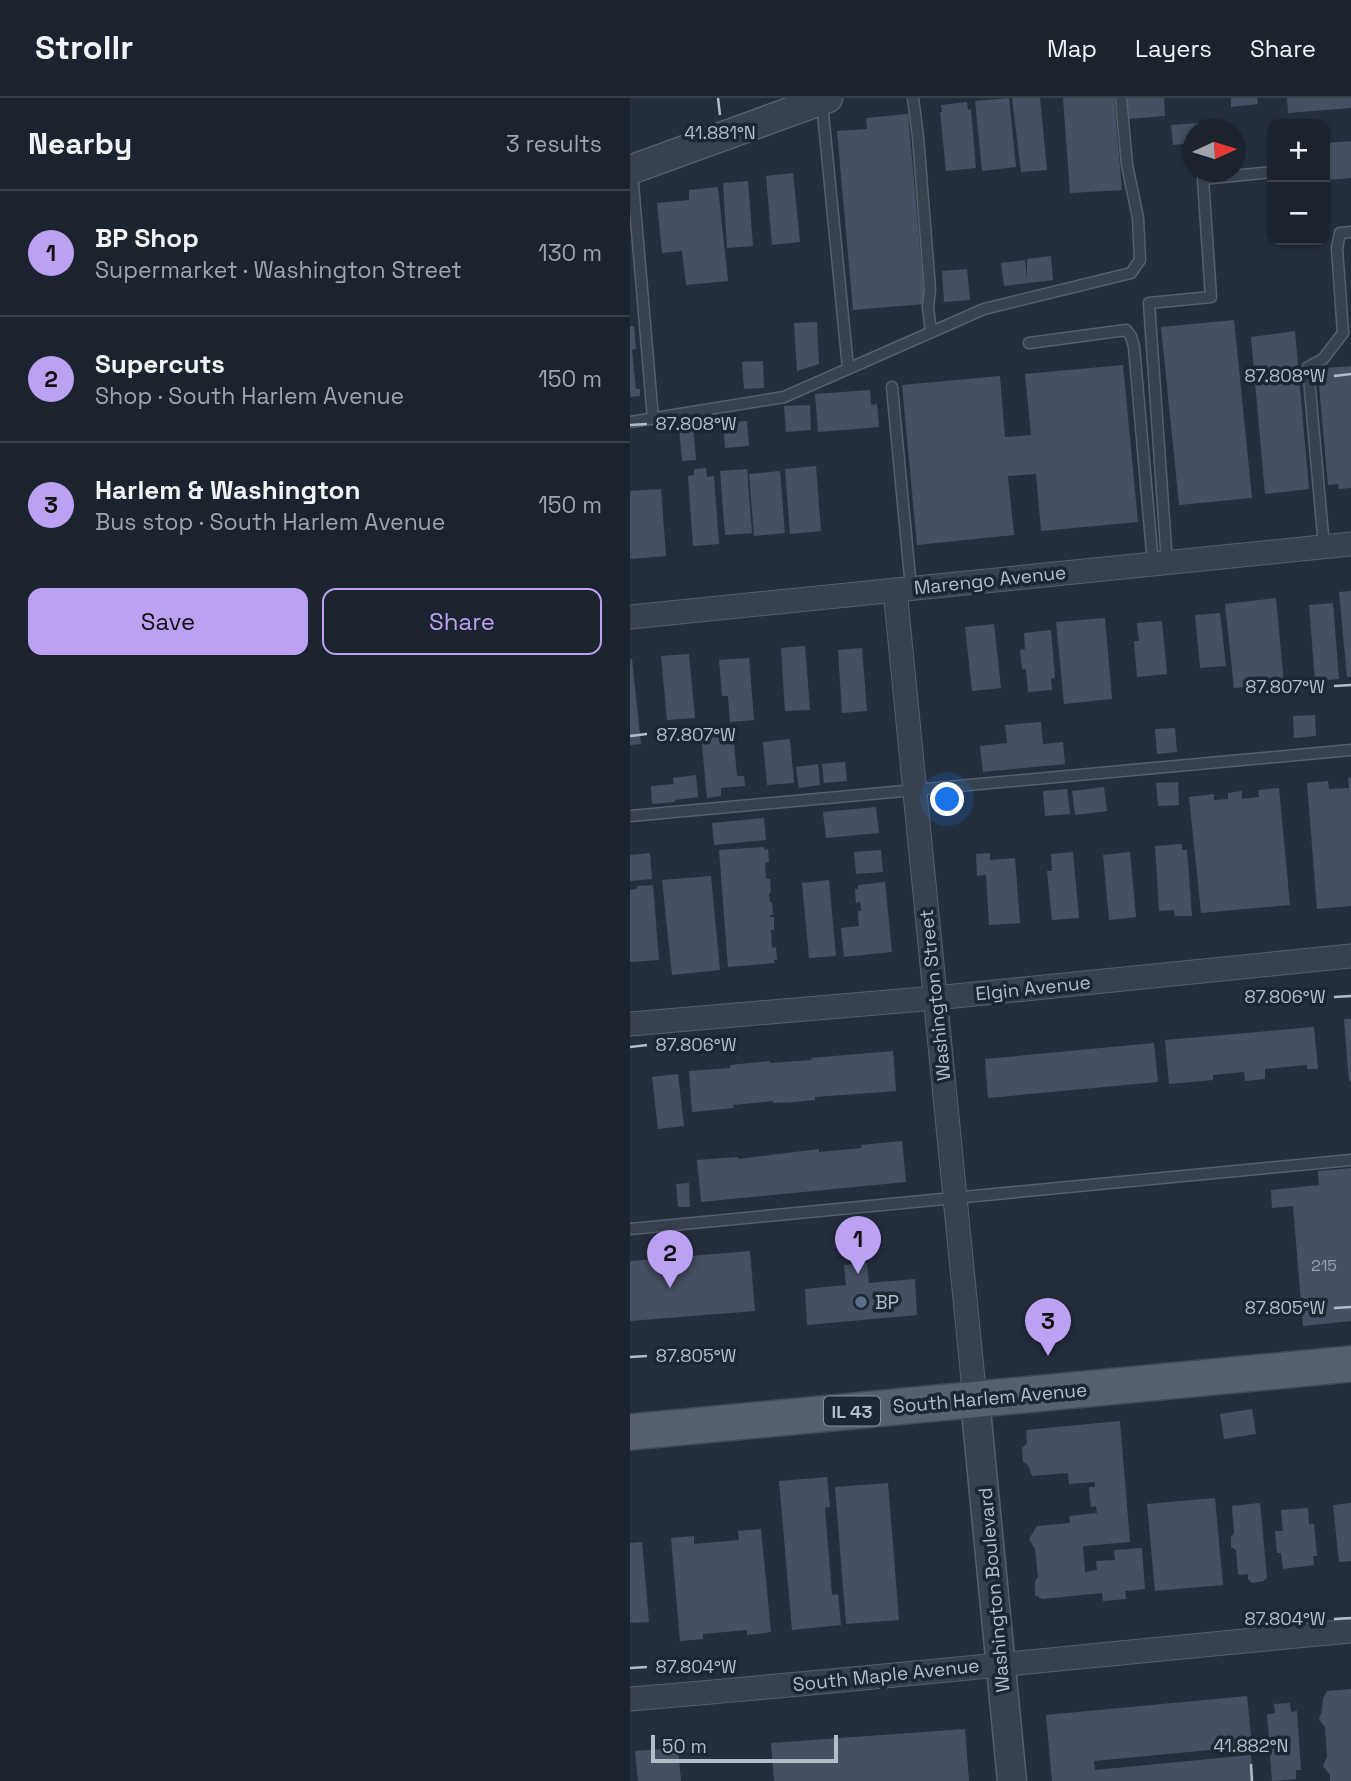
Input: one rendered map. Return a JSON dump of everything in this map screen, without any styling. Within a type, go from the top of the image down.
[{"type":"main road","name":"South Harlem Avenue","points":[[630,1432],[1351,1364]]},
{"type":"street","points":[[631,170],[825,99]]},
{"type":"street","name":"Marengo Avenue","points":[[630,617],[1351,544]]},
{"type":"street","name":"Washington Street","points":[[903,589],[914,790],[975,1400]]},
{"type":"street","name":"Elgin Avenue","points":[[630,1024],[935,998],[1351,956]]},
{"type":"street","name":"Washington Boulevard","points":[[975,1400],[1012,1781]]},
{"type":"street","name":"South Maple Avenue","points":[[630,1699],[1351,1631]]},
{"type":"lane","points":[[913,98],[930,289],[928,307],[931,332]]},
{"type":"lane","points":[[630,422],[784,397],[984,309],[1131,273],[1140,260],[1138,218],[1128,166],[1121,98]]},
{"type":"lane","points":[[825,99],[848,368]]},
{"type":"lane","points":[[631,170],[653,419]]},
{"type":"lane","points":[[1160,563],[1149,303],[1211,297],[1203,179],[1267,173]]},
{"type":"lane","points":[[1324,547],[1308,367],[1323,359],[1343,333],[1337,248],[1340,233],[1351,232]]},
{"type":"lane","points":[[1029,343],[1126,330],[1131,336],[1160,563]]},
{"type":"lane","points":[[892,387],[903,589]]},
{"type":"lane","points":[[630,816],[1351,750]]},
{"type":"lane","points":[[630,1229],[1351,1160]]},
{"type":"building","points":[[1009,98],[1016,167],[982,171],[975,101]]},
{"type":"building","points":[[1012,98],[1040,98],[1047,170],[1021,172]]},
{"type":"building","points":[[1063,98],[1114,98],[1122,190],[1070,193]]},
{"type":"building","points":[[1127,98],[1164,98],[1165,116],[1128,119]]},
{"type":"building","points":[[1231,98],[1257,98],[1258,104],[1231,107]]},
{"type":"building","points":[[1287,98],[1351,98],[1351,108],[1288,113]]},
{"type":"building","points":[[967,102],[968,110],[971,109],[976,168],[946,171],[941,105]]},
{"type":"building","points":[[908,114],[925,304],[853,310],[837,131],[867,129],[866,118]]},
{"type":"building","points":[[1183,124],[1183,144],[1173,145],[1171,125]]},
{"type":"building","points":[[1351,141],[1351,178],[1330,180],[1330,143]]},
{"type":"building","points":[[793,173],[800,242],[772,245],[766,176]]},
{"type":"building","points":[[748,181],[753,246],[727,248],[723,183]]},
{"type":"building","points":[[718,187],[728,281],[686,285],[682,251],[662,253],[657,203],[689,200],[689,190]]},
{"type":"building","points":[[1051,256],[1053,280],[1004,286],[1001,263],[1025,260],[1027,281],[1027,259]]},
{"type":"building","points":[[967,269],[970,300],[944,302],[942,271]]},
{"type":"building","points":[[1234,320],[1252,498],[1179,505],[1161,327]]},
{"type":"building","points":[[817,322],[819,364],[797,371],[794,323]]},
{"type":"building","points":[[630,326],[634,326],[636,349],[632,350],[636,389],[640,389],[640,396],[630,397]]},
{"type":"building","points":[[1295,331],[1309,489],[1265,494],[1251,337]]},
{"type":"building","points":[[763,361],[764,388],[744,389],[742,362]]},
{"type":"building","points":[[1123,365],[1138,522],[1041,531],[1036,474],[1008,476],[1014,535],[917,545],[902,385],[1000,376],[1005,437],[1031,435],[1025,374]]},
{"type":"building","points":[[1351,366],[1351,488],[1339,489],[1338,484],[1328,485],[1318,374],[1327,373],[1326,368]]},
{"type":"building","points":[[870,390],[871,405],[877,404],[879,427],[818,432],[815,394]]},
{"type":"building","points":[[810,405],[811,430],[786,432],[784,406]]},
{"type":"building","points":[[747,421],[749,446],[725,448],[723,423]]},
{"type":"building","points":[[693,427],[696,460],[682,461],[679,428]]},
{"type":"building","points":[[816,466],[821,531],[790,534],[785,469]]},
{"type":"building","points":[[706,468],[707,477],[714,476],[719,544],[693,546],[688,476],[694,475],[694,469]]},
{"type":"building","points":[[747,469],[752,533],[725,535],[720,471]]},
{"type":"building","points":[[780,471],[785,533],[754,536],[749,474]]},
{"type":"building","points":[[661,489],[666,556],[630,559],[630,491]]},
{"type":"building","points":[[1351,591],[1351,677],[1347,677],[1339,592]]},
{"type":"building","points":[[1276,598],[1284,684],[1234,688],[1225,604]]},
{"type":"building","points":[[1333,603],[1339,679],[1315,681],[1309,605]]},
{"type":"building","points":[[1220,613],[1226,666],[1200,668],[1195,615]]},
{"type":"building","points":[[1105,618],[1112,699],[1064,704],[1056,622]]},
{"type":"building","points":[[1162,621],[1167,674],[1137,677],[1134,641],[1139,641],[1137,623]]},
{"type":"building","points":[[994,624],[1001,688],[972,691],[965,627]]},
{"type":"building","points":[[1051,630],[1055,678],[1051,679],[1052,690],[1028,692],[1026,669],[1022,669],[1020,650],[1025,649],[1024,633]]},
{"type":"building","points":[[805,646],[810,710],[785,711],[781,648]]},
{"type":"building","points":[[862,648],[867,711],[842,713],[838,650]]},
{"type":"building","points":[[689,654],[695,718],[667,720],[661,656]]},
{"type":"building","points":[[749,658],[754,720],[730,722],[728,696],[722,696],[719,660]]},
{"type":"building","points":[[630,659],[641,744],[630,745]]},
{"type":"building","points":[[1315,715],[1316,736],[1294,738],[1293,716]]},
{"type":"building","points":[[1041,722],[1043,744],[1063,742],[1065,764],[983,772],[980,746],[1007,743],[1005,725]]},
{"type":"building","points":[[1175,728],[1177,752],[1157,754],[1155,729]]},
{"type":"building","points":[[733,732],[737,776],[744,776],[745,786],[721,788],[721,796],[707,798],[701,734]]},
{"type":"building","points":[[790,739],[794,783],[767,785],[763,742]]},
{"type":"building","points":[[845,762],[847,781],[824,783],[822,764]]},
{"type":"building","points":[[818,764],[820,785],[799,788],[796,767]]},
{"type":"building","points":[[696,775],[698,797],[652,804],[651,786],[674,784],[673,778]]},
{"type":"building","points":[[1348,778],[1351,778],[1351,906],[1317,909],[1307,783],[1328,781],[1329,789],[1349,788]]},
{"type":"building","points":[[1178,782],[1179,805],[1158,806],[1156,783]]},
{"type":"building","points":[[1104,787],[1107,811],[1075,815],[1072,791]]},
{"type":"building","points":[[1279,788],[1290,905],[1201,913],[1189,797],[1214,794],[1214,800],[1228,799],[1228,793],[1242,791],[1242,799],[1259,797],[1258,790]]},
{"type":"building","points":[[1067,789],[1070,814],[1045,816],[1043,791]]},
{"type":"building","points":[[876,807],[879,833],[826,838],[823,812]]},
{"type":"building","points":[[764,818],[766,840],[714,845],[712,823]]},
{"type":"building","points":[[1182,844],[1182,850],[1187,850],[1192,916],[1175,916],[1174,910],[1159,911],[1155,846]]},
{"type":"building","points":[[764,847],[765,850],[768,849],[766,879],[770,879],[769,893],[773,915],[770,917],[774,917],[774,930],[771,930],[772,948],[776,947],[777,960],[774,960],[775,963],[728,967],[719,850]]},
{"type":"building","points":[[881,850],[883,872],[856,874],[854,852]]},
{"type":"building","points":[[1073,852],[1079,918],[1052,920],[1047,871],[1052,871],[1051,854]]},
{"type":"building","points":[[1130,852],[1136,917],[1109,920],[1103,855]]},
{"type":"building","points":[[650,853],[652,879],[630,881],[630,855]]},
{"type":"building","points":[[990,853],[990,860],[1015,858],[1020,923],[989,925],[986,875],[977,876],[976,854]]},
{"type":"building","points":[[711,876],[720,970],[672,975],[662,880]]},
{"type":"building","points":[[829,880],[836,956],[809,958],[802,883]]},
{"type":"building","points":[[885,882],[892,952],[844,957],[841,928],[859,926],[858,911],[861,911],[860,902],[856,903],[855,889],[858,889],[858,885]]},
{"type":"building","points":[[653,885],[659,960],[630,962],[630,890],[637,889],[637,886]]},
{"type":"building","points":[[1344,1019],[1351,1019],[1349,1082]]},
{"type":"building","points":[[1314,1027],[1318,1069],[1307,1069],[1307,1065],[1265,1069],[1265,1079],[1245,1081],[1244,1072],[1213,1075],[1213,1080],[1169,1084],[1165,1040]]},
{"type":"building","points":[[1154,1043],[1158,1082],[988,1098],[985,1059]]},
{"type":"building","points":[[893,1051],[896,1091],[815,1097],[815,1100],[794,1102],[733,1105],[734,1108],[692,1112],[689,1071],[730,1068],[730,1065],[749,1063],[812,1060],[811,1058]]},
{"type":"building","points":[[678,1074],[684,1126],[658,1129],[652,1077]]},
{"type":"building","points":[[902,1141],[906,1182],[701,1202],[697,1160],[738,1159],[819,1149],[819,1152]]},
{"type":"building","points":[[1351,1168],[1351,1321],[1303,1326],[1293,1206],[1272,1208],[1271,1190],[1319,1185],[1318,1171]]},
{"type":"building","points":[[689,1183],[690,1207],[678,1207],[676,1184]]},
{"type":"building","points":[[750,1251],[755,1311],[630,1321],[630,1261]]},
{"type":"building","name":"BP","points":[[867,1263],[869,1283],[915,1279],[917,1315],[807,1325],[805,1289],[846,1285],[844,1265]]},
{"type":"building","points":[[1252,1409],[1256,1434],[1224,1439],[1220,1414]]},
{"type":"building","points":[[1120,1421],[1130,1542],[1083,1546],[1085,1572],[1097,1570],[1096,1561],[1115,1560],[1114,1550],[1142,1548],[1145,1589],[1125,1591],[1126,1599],[1103,1601],[1102,1593],[1042,1599],[1035,1595],[1035,1581],[1038,1577],[1035,1549],[1029,1539],[1037,1526],[1070,1523],[1069,1516],[1097,1513],[1096,1506],[1091,1507],[1089,1487],[1095,1487],[1095,1482],[1069,1484],[1068,1473],[1032,1476],[1028,1465],[1023,1462],[1022,1448],[1027,1443],[1026,1430]]},
{"type":"building","points":[[827,1477],[830,1507],[825,1508],[832,1595],[838,1594],[841,1625],[792,1630],[779,1481]]},
{"type":"building","points":[[888,1483],[899,1620],[846,1624],[835,1487]]},
{"type":"building","points":[[1215,1498],[1223,1585],[1155,1591],[1147,1504]]},
{"type":"building","points":[[1260,1503],[1267,1578],[1252,1583],[1248,1574],[1238,1575],[1236,1550],[1231,1547],[1234,1533],[1232,1506]]},
{"type":"building","points":[[1351,1503],[1351,1561],[1339,1562],[1333,1505]]},
{"type":"building","points":[[1308,1508],[1309,1524],[1314,1524],[1317,1556],[1313,1556],[1314,1565],[1283,1569],[1281,1553],[1277,1553],[1275,1531],[1283,1531],[1281,1510]]},
{"type":"building","points":[[761,1529],[771,1632],[747,1635],[747,1630],[703,1634],[703,1639],[680,1641],[671,1538],[694,1536],[694,1544],[739,1540],[738,1531]]},
{"type":"building","points":[[642,1542],[649,1622],[630,1623],[630,1543]]},
{"type":"building","points":[[1351,1689],[1351,1781],[1330,1781],[1330,1775],[1323,1766],[1327,1757],[1325,1727],[1319,1719],[1323,1699],[1327,1691]]},
{"type":"building","points":[[1247,1696],[1252,1746],[1094,1761],[1095,1770],[1251,1755],[1252,1781],[1052,1781],[1046,1715]]},
{"type":"building","points":[[1290,1703],[1291,1712],[1297,1711],[1301,1770],[1296,1770],[1296,1779],[1272,1781],[1267,1714],[1275,1713],[1274,1704]]},
{"type":"building","points":[[965,1729],[969,1781],[774,1781],[771,1743]]},
{"type":"building","points":[[678,1748],[681,1781],[638,1781],[635,1751]]},
{"type":"place","name":"BP Shop","points":[[858,1274]]},
{"type":"place","name":"Supercuts","points":[[670,1288]]},
{"type":"place","name":"BP","points":[[861,1302]]},
{"type":"place","name":"Harlem & Washington","points":[[1048,1356]]}]
